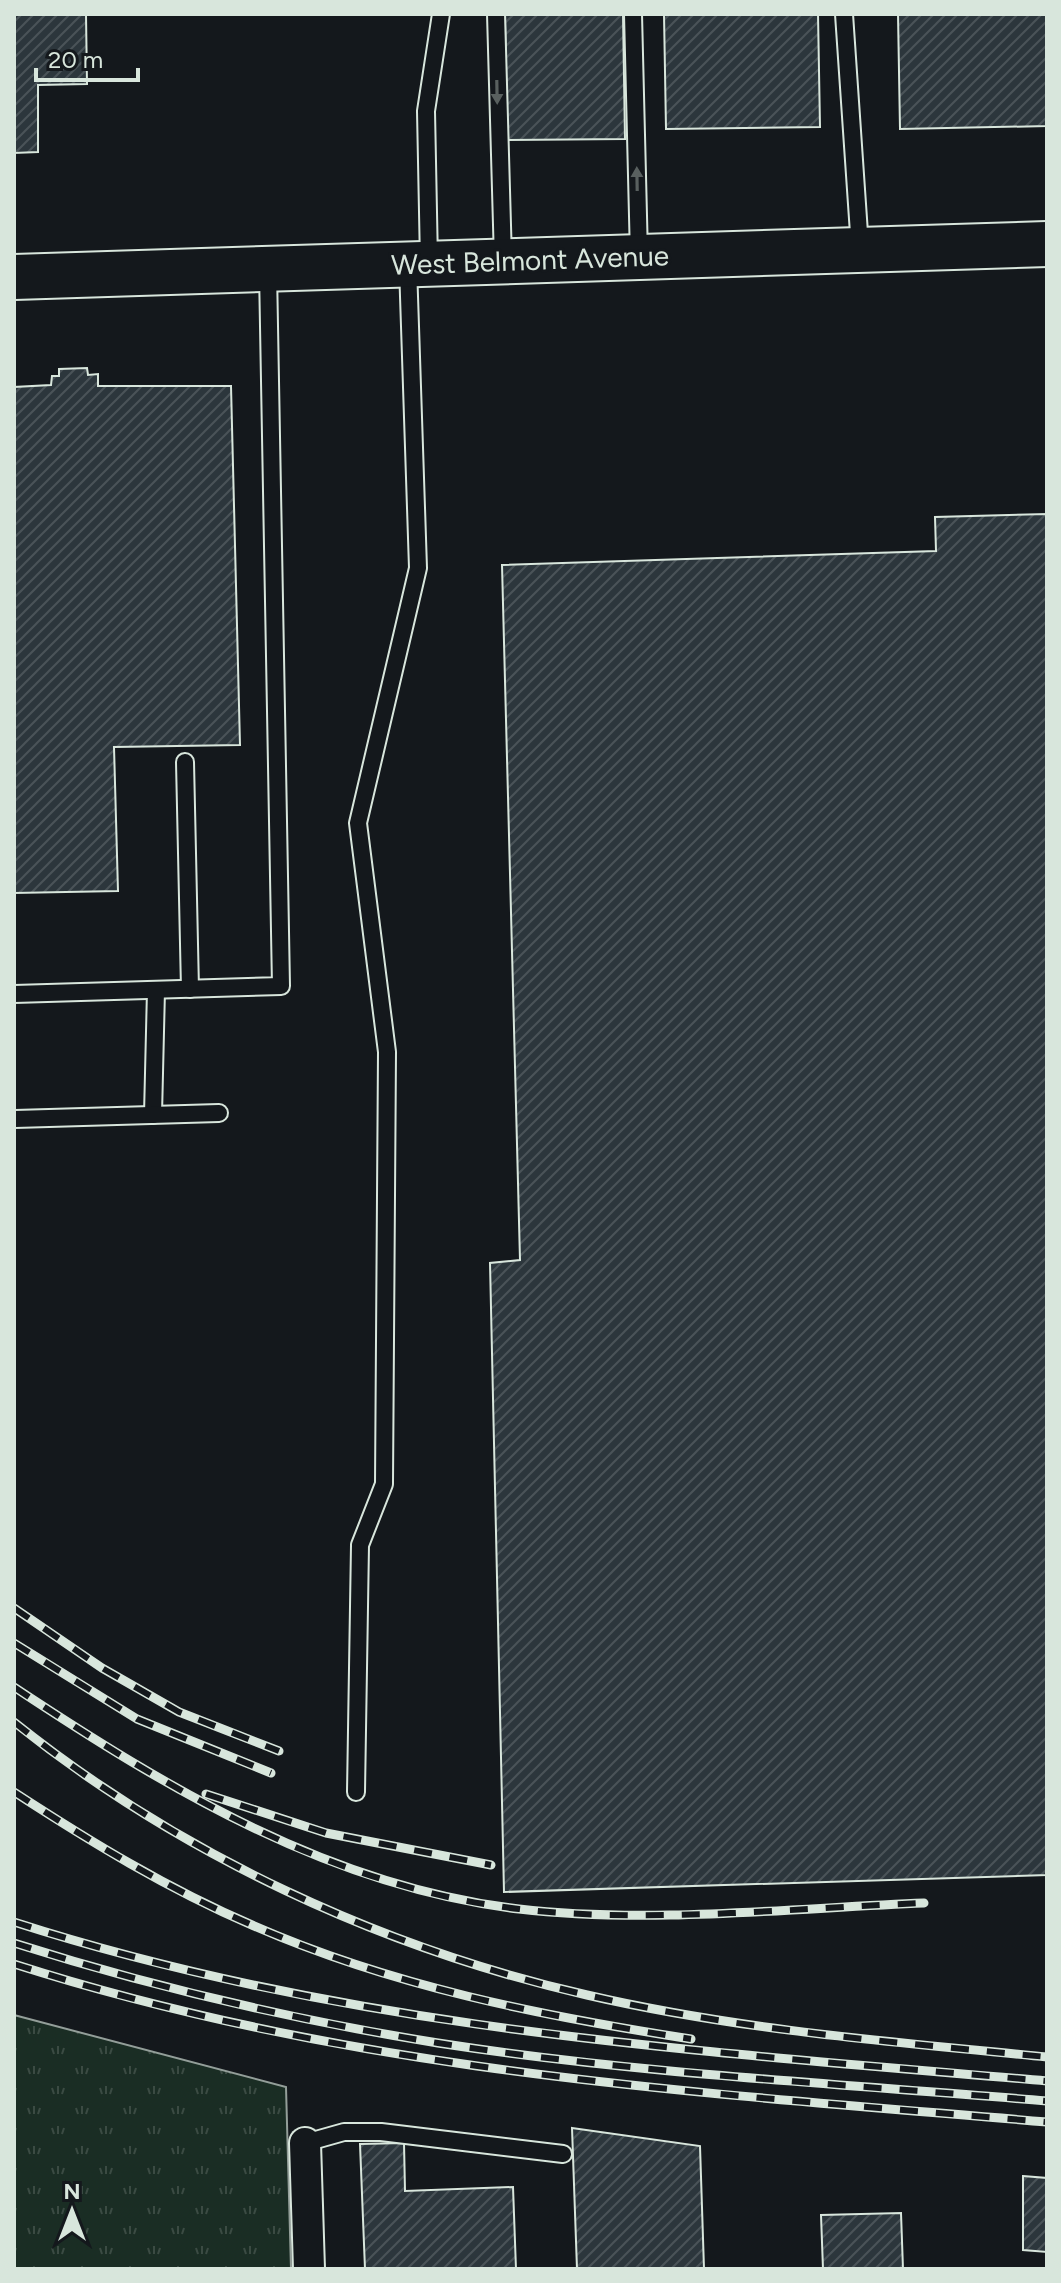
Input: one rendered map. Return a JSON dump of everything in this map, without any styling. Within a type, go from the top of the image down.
[{"type":"main road","name":"West Belmont Avenue","points":[[14,277],[1047,244]]},
{"type":"street","points":[[305,2143],[309,2269]]},
{"type":"lane","points":[[356,1792],[360,1545],[384,1484],[387,1068],[358,823],[418,568],[419,264],[426,111],[441,14]]},
{"type":"lane","points":[[496,14],[503,261]]},
{"type":"lane","points":[[633,14],[639,257]]},
{"type":"lane","points":[[844,14],[860,250]]},
{"type":"lane","points":[[14,994],[281,986],[268,269]]},
{"type":"lane","points":[[185,762],[190,989]]},
{"type":"lane","points":[[153,1115],[156,990]]},
{"type":"lane","points":[[15,1119],[219,1113]]},
{"type":"lane","points":[[305,2143],[344,2132],[381,2132],[563,2154]]},
{"type":"green space","points":[[14,2015],[286,2087],[291,2269],[14,2269]]},
{"type":"building","points":[[14,14],[86,14],[87,84],[38,85],[38,152],[14,153]]},
{"type":"building","points":[[505,14],[623,14],[625,139],[507,140]]},
{"type":"building","points":[[664,14],[818,14],[820,127],[666,129]]},
{"type":"building","points":[[898,14],[1047,14],[1047,126],[900,129]]},
{"type":"building","points":[[87,368],[88,375],[98,374],[98,386],[231,386],[240,745],[114,747],[118,891],[14,893],[14,387],[51,385],[52,376],[59,376],[59,369]]},
{"type":"building","points":[[1047,514],[1047,1875],[504,1892],[490,1263],[520,1260],[502,565],[936,551],[935,517]]},
{"type":"building","points":[[572,2128],[700,2146],[704,2269],[577,2269]]},
{"type":"building","points":[[404,2143],[405,2191],[513,2187],[516,2269],[365,2269],[360,2144]]},
{"type":"building","points":[[1023,2176],[1047,2178],[1047,2252],[1023,2250]]},
{"type":"building","points":[[901,2213],[903,2269],[823,2269],[821,2215]]},
{"type":"railway","points":[[14,1608],[102,1668],[179,1712],[279,1751]]},
{"type":"railway","points":[[14,1643],[137,1719],[271,1773]]},
{"type":"railway","points":[[14,1687],[131,1762],[254,1828],[317,1856],[382,1879],[450,1897],[519,1909],[618,1915],[721,1914],[924,1903]]},
{"type":"railway","points":[[14,1722],[144,1814],[213,1854],[359,1923],[434,1951],[587,1995],[701,2017],[816,2034],[1047,2057]]},
{"type":"railway","points":[[14,1792],[160,1880],[221,1911],[305,1946],[413,1982],[468,1996],[579,2020],[691,2039]]},
{"type":"railway","points":[[206,1794],[326,1833],[491,1865]]},
{"type":"railway","points":[[14,1922],[140,1959],[268,1988],[396,2012],[656,2046],[1047,2081]]},
{"type":"railway","points":[[14,1943],[224,2001],[438,2043],[589,2063],[1047,2101]]},
{"type":"railway","points":[[14,1964],[142,2001],[270,2030],[398,2054],[655,2088],[1047,2122]]}]
